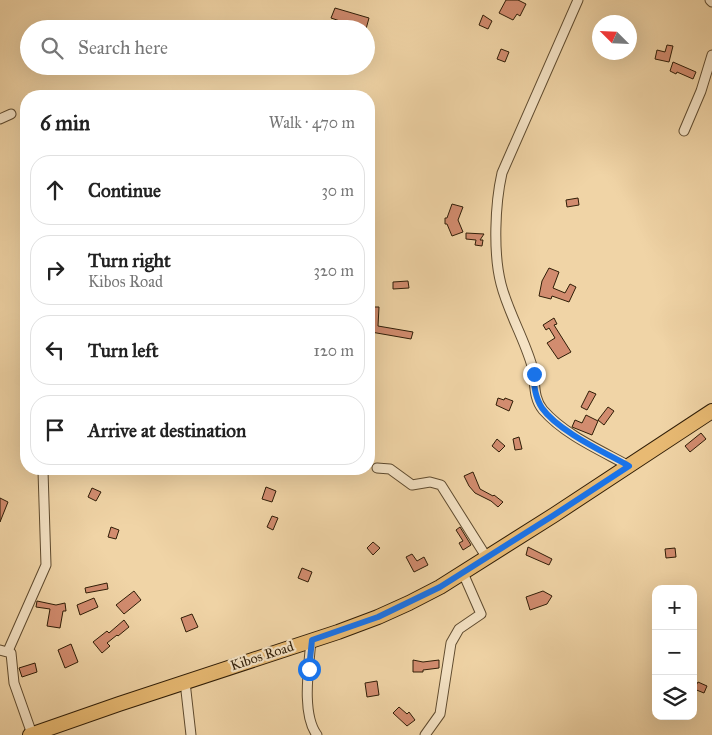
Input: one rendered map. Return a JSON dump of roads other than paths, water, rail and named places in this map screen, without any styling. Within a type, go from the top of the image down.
[{"type":"main road","name":"Kibos Road","points":[[31,735],[378,617],[433,591],[487,558],[712,411]]},
{"type":"street","points":[[578,0],[502,173],[496,229],[497,265],[501,285],[533,369],[534,384],[541,407],[551,419],[566,430],[629,466]]},
{"type":"street","points":[[684,131],[701,91],[712,55]]},
{"type":"street","points":[[0,119],[11,114]]},
{"type":"street","points":[[377,468],[390,469],[412,486],[430,482],[441,485],[487,558]]},
{"type":"street","points":[[31,735],[14,683],[13,658],[11,652],[4,650],[46,566],[43,475]]},
{"type":"street","points":[[425,735],[440,714],[451,643],[459,629],[481,614],[463,572]]},
{"type":"street","points":[[312,640],[308,700],[311,727],[317,735]]},
{"type":"street","points":[[185,682],[191,735]]}]
